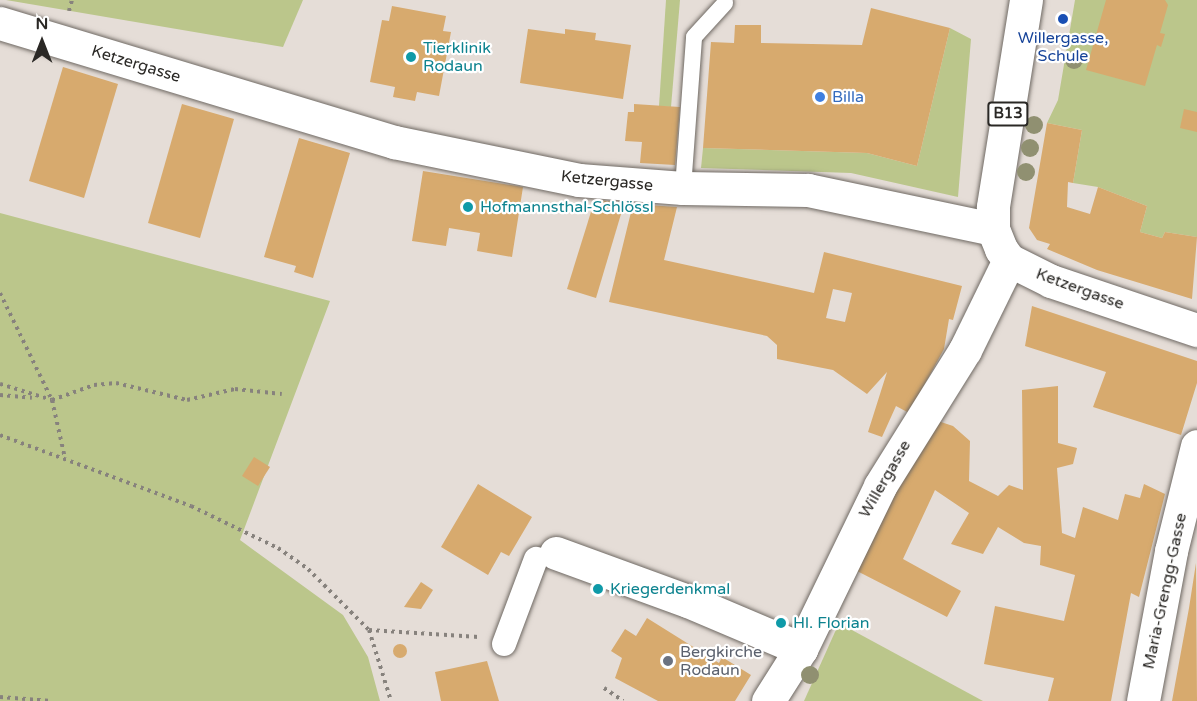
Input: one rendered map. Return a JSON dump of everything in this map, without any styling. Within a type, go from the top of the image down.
[{"type":"street","name":"B13","points":[[1009,260],[993,229],[993,207],[1026,0]]},
{"type":"street","name":"Ketzergasse","points":[[0,23],[394,142],[579,180],[683,188],[808,189],[993,229]]},
{"type":"street","name":"Ketzergasse","points":[[1009,260],[1051,281],[1197,330]]},
{"type":"street","name":"Willergasse","points":[[768,701],[801,649],[880,486],[964,350],[1009,260]]},
{"type":"street","name":"Maria-Grengg-Gasse","points":[[1143,701],[1171,551],[1197,446]]},
{"type":"street","points":[[504,644],[546,556],[688,601],[801,649]]},
{"type":"lane","points":[[683,188],[694,37],[725,3]]},
{"type":"path","points":[[0,293],[52,400],[66,459]]},
{"type":"path","points":[[0,395],[52,400],[94,385],[116,383],[187,400],[234,389],[282,394]]},
{"type":"path","points":[[0,384],[52,400]]},
{"type":"path","points":[[0,435],[192,506],[278,548],[308,569],[369,630],[391,701]]},
{"type":"path","points":[[369,630],[489,637],[504,644]]},
{"type":"path","points":[[604,688],[623,701]]},
{"type":"path","points":[[0,697],[52,701]]},
{"type":"green space","points":[[6,0],[303,0],[283,47]]},
{"type":"green space","points":[[666,0],[680,0],[671,107],[659,106]]},
{"type":"green space","points":[[1075,0],[1197,0],[1197,237],[1165,232],[1162,238],[1140,232],[1147,206],[1098,187],[1073,183],[1082,130],[1047,123],[1058,100]]},
{"type":"green space","points":[[950,28],[971,39],[958,197],[851,173],[701,168],[703,148],[867,153],[917,166]]},
{"type":"green space","points":[[0,213],[330,301],[240,540],[343,615],[368,657],[380,701],[0,701]]},
{"type":"green space","points":[[839,623],[983,701],[804,701]]},
{"type":"building","points":[[1106,0],[1165,0],[1168,5],[1160,33],[1165,34],[1161,47],[1157,45],[1145,86],[1086,70]]},
{"type":"building","name":"Tierklinik Rodaun","points":[[392,6],[446,16],[443,31],[451,32],[439,96],[417,92],[415,101],[393,97],[395,87],[370,82],[382,20],[389,21]]},
{"type":"building","name":"Billa","points":[[871,8],[950,28],[917,166],[867,153],[703,148],[711,42],[734,43],[735,25],[761,25],[761,43],[862,45]]},
{"type":"building","points":[[528,29],[565,34],[565,29],[596,33],[595,40],[631,45],[623,99],[520,83]]},
{"type":"building","points":[[63,67],[118,84],[84,198],[29,181]]},
{"type":"building","points":[[182,104],[234,119],[200,238],[148,223]]},
{"type":"building","points":[[634,104],[680,107],[675,165],[640,163],[642,142],[625,141],[628,112],[634,112]]},
{"type":"building","points":[[1184,109],[1197,112],[1197,132],[1180,128]]},
{"type":"building","points":[[1047,123],[1082,130],[1073,183],[1068,182],[1067,207],[1090,214],[1098,187],[1147,206],[1140,232],[1162,238],[1165,232],[1197,237],[1192,299],[1097,270],[1047,249],[1050,244],[1037,240],[1029,228]]},
{"type":"building","points":[[299,138],[350,153],[313,278],[294,272],[296,266],[264,257]]},
{"type":"building","name":"Hofmannsthal-Schlössl","points":[[423,171],[523,187],[512,257],[477,251],[480,233],[449,228],[446,246],[412,241]]},
{"type":"building","points":[[595,199],[624,204],[596,298],[567,289]]},
{"type":"building","points":[[633,204],[677,207],[664,260],[814,293],[824,252],[962,286],[953,320],[949,319],[944,349],[909,413],[896,406],[882,437],[868,432],[887,372],[867,394],[833,370],[777,359],[777,345],[767,336],[609,302]],"holes":[[[833,289],[852,293],[845,322],[826,318]]]},
{"type":"building","points":[[1032,306],[1197,361],[1197,383],[1181,435],[1093,407],[1106,372],[1025,346]]},
{"type":"building","points":[[1058,386],[1058,443],[1077,448],[1073,464],[1057,468],[1062,533],[1075,538],[1083,507],[1118,520],[1125,494],[1140,498],[1144,484],[1165,494],[1139,597],[1131,593],[1111,701],[1048,701],[1054,678],[984,664],[995,606],[1064,621],[1075,575],[1040,565],[1041,546],[1024,543],[998,527],[983,554],[951,544],[969,513],[935,490],[903,559],[961,591],[947,617],[857,571],[903,473],[935,420],[953,426],[970,441],[969,481],[998,496],[1009,485],[1023,490],[1022,390]]},
{"type":"building","points":[[254,457],[270,467],[258,486],[242,476]]},
{"type":"building","points":[[478,484],[532,517],[509,556],[501,552],[488,575],[441,547]]},
{"type":"building","points":[[1196,563],[1197,701],[1172,701],[1189,608]]},
{"type":"building","points":[[421,582],[433,590],[421,609],[404,607]]},
{"type":"building","name":"Bergkirche Rodaun","points":[[647,618],[719,663],[722,657],[751,675],[735,701],[658,701],[615,678],[622,658],[611,651],[625,629],[636,636]]},
{"type":"building","points":[[397,644],[403,644],[407,651],[403,658],[397,658],[393,654],[393,648]]},
{"type":"building","points":[[487,661],[499,701],[441,701],[435,672]]},
{"type":"place","name":"Willergasse, Schule","points":[[1063,19]]},
{"type":"place","name":"Tierklinik Rodaun","points":[[411,57]]},
{"type":"place","name":"Billa","points":[[820,97]]},
{"type":"place","name":"Hofmannsthal-Schlössl","points":[[468,207]]},
{"type":"place","name":"Kriegerdenkmal","points":[[598,589]]},
{"type":"place","name":"Hl. Florian","points":[[781,623]]},
{"type":"place","name":"Bergkirche Rodaun","points":[[668,661]]}]
